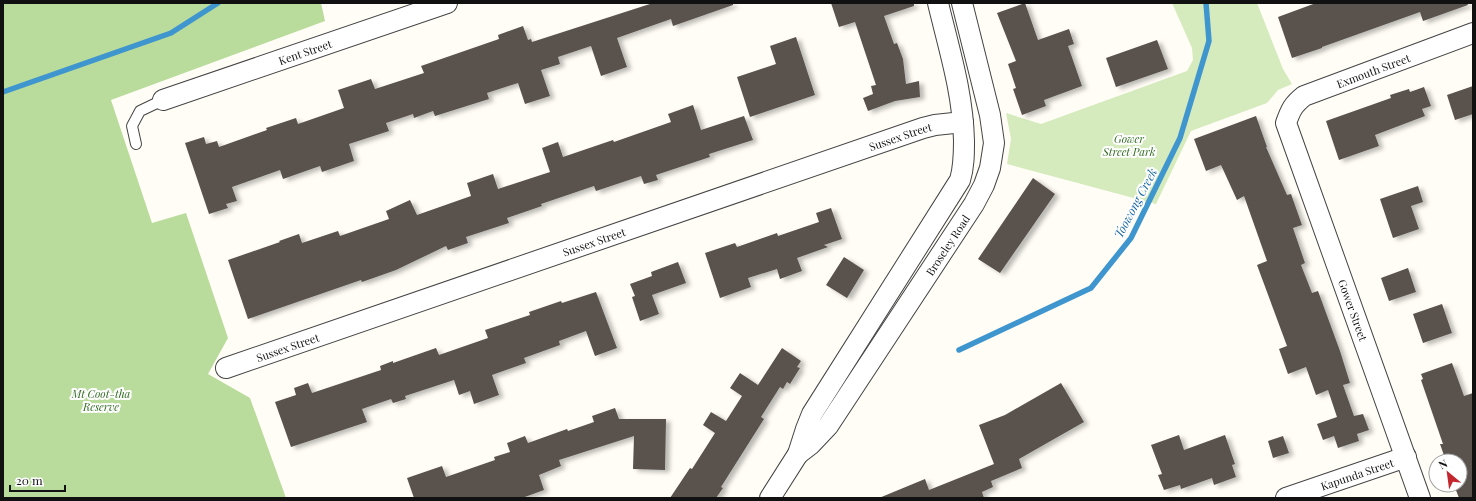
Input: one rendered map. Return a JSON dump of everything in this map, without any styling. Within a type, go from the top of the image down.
[{"type":"street","name":"Kent Street","points":[[163,100],[447,3]]},
{"type":"street","name":"Broseley Road","points":[[770,498],[798,454],[812,414],[960,180],[964,160],[963,122],[959,89],[938,3]]},
{"type":"street","name":"Broseley Road","points":[[798,454],[811,444],[828,426],[974,204],[987,177],[993,154],[992,129],[962,3]]},
{"type":"street","name":"Exmouth Street","points":[[1286,122],[1290,110],[1294,104],[1304,96],[1473,33]]},
{"type":"street","name":"Sussex Street","points":[[226,368],[923,128],[963,122]]},
{"type":"street","name":"Gower Street","points":[[1286,122],[1420,498]]},
{"type":"street","name":"Kapunda Street","points":[[1286,498],[1406,457]]},
{"type":"lane","points":[[136,144],[132,126],[140,111],[163,100]]},
{"type":"green space","name":"Mt Coot-tha Reserve","points":[[3,3],[321,3],[325,21],[111,100],[152,223],[186,213],[228,338],[208,374],[250,398],[286,498],[3,498]]},
{"type":"green space","name":"Gower Street Park","points":[[1172,3],[1257,3],[1283,69],[1292,84],[1278,90],[1267,103],[1191,131],[1156,204],[1007,164],[1011,139],[1006,113],[1041,124],[1187,71],[1193,60],[1192,48]]},
{"type":"building","points":[[653,3],[733,3],[733,5],[673,26],[671,19],[617,38],[627,67],[601,76],[591,46],[558,57],[560,64],[541,70],[550,96],[525,104],[518,83],[487,93],[489,99],[435,116],[433,111],[414,118],[413,114],[386,123],[389,131],[349,144],[354,161],[322,172],[320,166],[283,179],[280,170],[232,187],[237,201],[226,204],[228,208],[209,214],[185,143],[204,137],[206,144],[217,141],[219,147],[267,130],[266,128],[296,118],[298,124],[344,108],[338,90],[371,79],[375,89],[424,73],[421,66],[499,39],[498,35],[523,26],[528,40],[531,39],[532,42]]},
{"type":"building","points":[[831,3],[914,3],[914,6],[884,16],[894,44],[897,43],[903,59],[906,84],[919,81],[920,97],[895,101],[868,111],[863,98],[873,94],[871,86],[876,85],[855,22],[839,27]]},
{"type":"building","points":[[1025,3],[1038,40],[1069,29],[1074,44],[1068,46],[1082,86],[1044,100],[1046,106],[1022,115],[1013,89],[1016,88],[1008,64],[1016,61],[997,13]]},
{"type":"building","points":[[1316,3],[1467,3],[1468,5],[1423,21],[1420,12],[1292,58],[1278,17]]},
{"type":"building","points":[[796,37],[815,95],[750,117],[737,77],[776,64],[770,46]]},
{"type":"building","points":[[1157,40],[1168,69],[1116,87],[1106,58]]},
{"type":"building","points":[[1473,86],[1473,114],[1455,120],[1447,95]]},
{"type":"building","points":[[1424,87],[1431,106],[1422,109],[1425,116],[1375,135],[1379,146],[1339,160],[1326,121],[1391,98],[1390,95],[1409,89],[1410,92]]},
{"type":"building","points":[[693,105],[701,130],[744,116],[753,140],[709,154],[710,157],[656,175],[658,180],[644,184],[641,176],[596,191],[594,186],[541,204],[542,206],[507,218],[509,223],[466,237],[468,243],[448,250],[446,246],[396,270],[362,282],[361,280],[248,319],[228,260],[299,234],[302,243],[338,231],[340,236],[389,219],[386,211],[410,200],[417,215],[471,196],[467,183],[493,174],[498,189],[550,172],[542,148],[558,142],[563,157],[613,140],[614,142],[671,122],[668,114]]},
{"type":"building","points":[[1256,116],[1266,147],[1287,195],[1291,194],[1302,225],[1293,228],[1305,263],[1301,265],[1312,293],[1318,291],[1340,351],[1350,383],[1343,385],[1354,416],[1363,414],[1369,430],[1357,434],[1359,441],[1338,448],[1334,436],[1323,440],[1317,424],[1337,417],[1328,390],[1316,395],[1306,367],[1288,374],[1279,349],[1287,346],[1257,265],[1267,261],[1244,196],[1237,200],[1221,165],[1206,171],[1194,139]]},
{"type":"building","points":[[1033,178],[1055,194],[1000,273],[978,259]]},
{"type":"building","points":[[1418,186],[1423,202],[1411,206],[1419,229],[1393,238],[1380,199]]},
{"type":"building","points":[[831,208],[842,239],[824,245],[828,247],[797,258],[802,271],[780,279],[777,269],[748,278],[751,287],[720,298],[705,253],[735,243],[737,247],[777,233],[778,236],[819,222],[816,213]]},
{"type":"building","points":[[844,257],[864,270],[847,298],[826,285]]},
{"type":"building","points":[[678,262],[686,283],[652,295],[659,314],[640,321],[632,297],[635,296],[630,284],[652,276],[651,272]]},
{"type":"building","points":[[1408,268],[1416,292],[1389,301],[1381,278]]},
{"type":"building","points":[[596,292],[617,348],[595,356],[586,331],[559,341],[560,345],[524,358],[526,363],[492,375],[499,395],[474,404],[470,391],[459,395],[454,380],[405,396],[406,399],[393,403],[391,399],[362,409],[367,422],[291,447],[275,402],[296,395],[294,388],[308,383],[312,393],[381,370],[380,366],[393,361],[393,363],[436,348],[439,355],[488,338],[485,330],[530,315],[529,312],[561,301],[562,303]]},
{"type":"building","points":[[1442,304],[1452,333],[1423,343],[1413,314]]},
{"type":"building","points":[[782,348],[801,361],[797,367],[800,368],[790,384],[787,382],[783,389],[780,387],[761,417],[764,419],[721,487],[723,488],[716,498],[670,498],[690,468],[692,469],[715,433],[703,425],[711,412],[726,421],[742,396],[730,388],[740,373],[758,385]]},
{"type":"building","points":[[1452,363],[1464,396],[1473,393],[1473,498],[1459,498],[1457,493],[1468,493],[1468,453],[1443,453],[1440,444],[1443,444],[1421,380],[1423,379],[1421,374]]},
{"type":"building","points":[[1061,383],[1084,422],[1019,459],[1022,468],[991,481],[993,487],[982,492],[984,498],[879,498],[925,479],[929,490],[994,464],[979,425],[1005,415]]},
{"type":"building","points":[[615,408],[619,419],[666,419],[665,470],[633,469],[634,436],[559,460],[561,466],[539,475],[544,490],[522,498],[414,498],[407,478],[442,466],[446,477],[495,460],[494,457],[510,452],[507,443],[525,436],[528,443],[567,429],[568,431],[594,422],[592,416]]},
{"type":"building","points":[[1179,435],[1184,450],[1225,435],[1235,464],[1232,465],[1236,477],[1214,485],[1212,478],[1181,489],[1180,485],[1164,490],[1158,475],[1162,474],[1151,445]]},
{"type":"building","points":[[1283,436],[1289,453],[1273,458],[1268,441]]},
{"type":"waterway","points":[[3,92],[171,33],[218,3]]},
{"type":"waterway","name":"Toowong Creek","points":[[959,350],[1091,288],[1131,238],[1180,138],[1209,41],[1206,3]]}]
